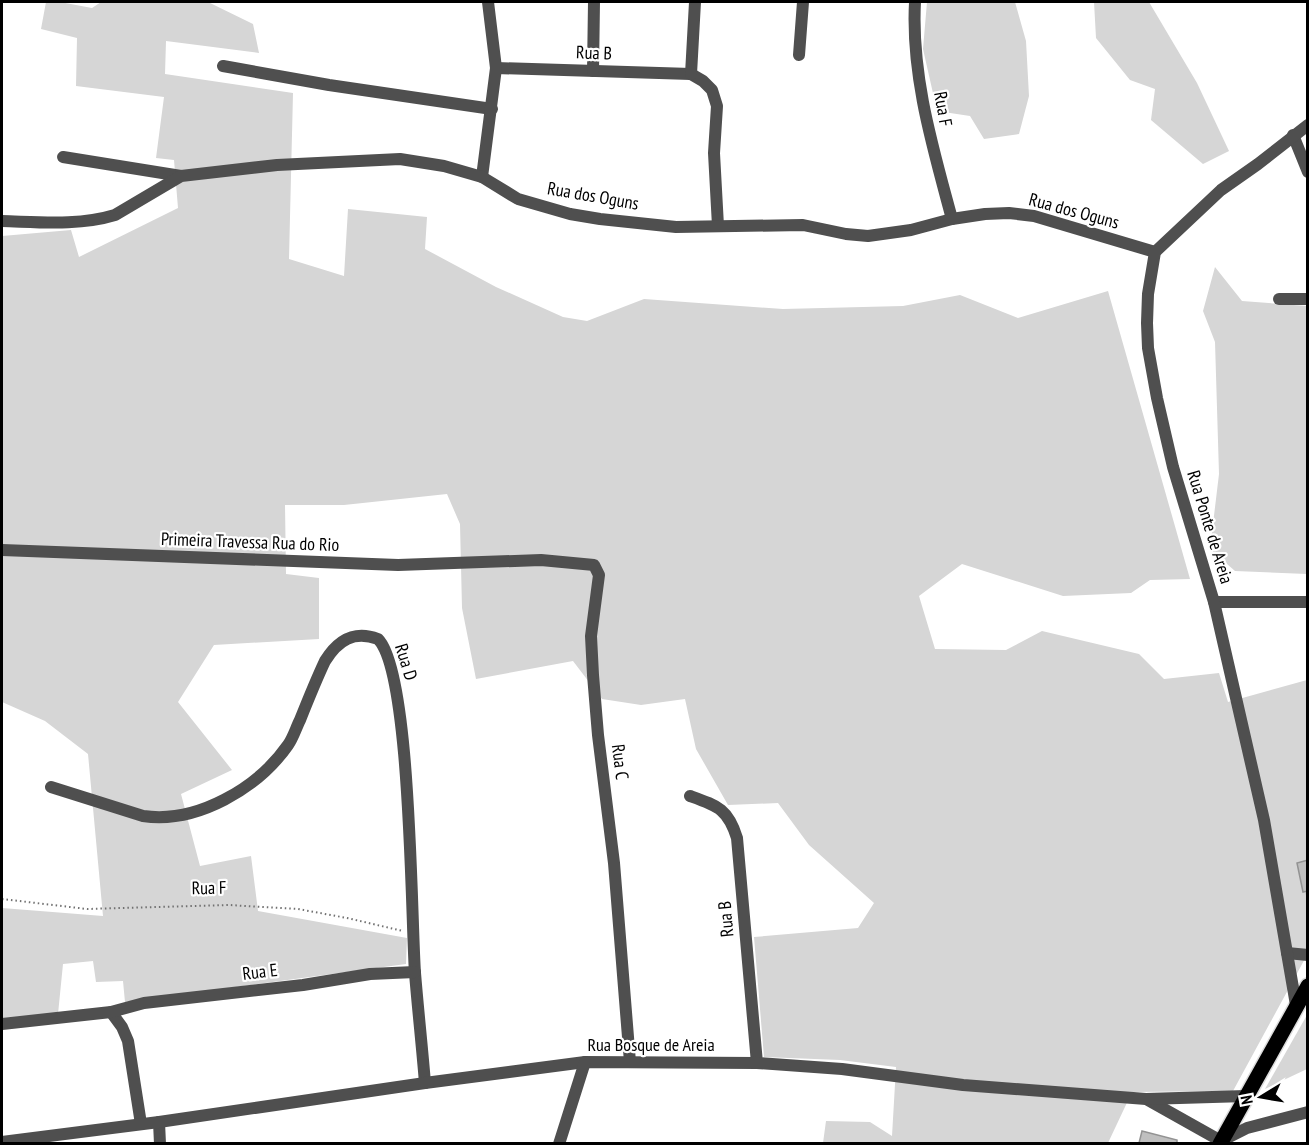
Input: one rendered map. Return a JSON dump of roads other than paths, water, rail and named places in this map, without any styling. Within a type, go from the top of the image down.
[{"type":"main road","points":[[1220,1142],[1308,986]]},
{"type":"street","points":[[482,177],[496,68],[488,2]]},
{"type":"street","points":[[593,71],[594,2]]},
{"type":"street","points":[[695,2],[691,74],[712,90],[717,106],[714,153],[718,226]]},
{"type":"street","points":[[799,55],[803,2]]},
{"type":"street","name":"Rua F","points":[[915,2],[916,53],[927,129],[952,219]]},
{"type":"street","points":[[223,66],[308,82],[492,109]]},
{"type":"street","name":"Rua B","points":[[496,68],[691,74]]},
{"type":"street","points":[[1155,252],[1221,190],[1308,125]]},
{"type":"street","points":[[1293,135],[1308,172]]},
{"type":"street","points":[[63,157],[181,176]]},
{"type":"street","name":"Rua dos Oguns","points":[[2,220],[83,221],[105,218],[115,215],[181,176],[277,165],[400,159],[444,166],[482,177],[518,199],[570,214],[676,226],[803,225],[868,236],[890,235],[952,219],[997,214],[1034,216],[1155,252]]},
{"type":"street","name":"Rua Ponte de Areia","points":[[1155,252],[1148,294],[1147,322],[1148,348],[1156,398],[1173,467],[1214,602],[1264,819],[1296,1005]]},
{"type":"street","points":[[1279,299],[1308,299]]},
{"type":"street","name":"Primeira Travessa Rua do Rio","points":[[2,550],[398,565],[498,562]]},
{"type":"street","name":"Rua C","points":[[498,562],[541,560],[587,563],[594,565],[598,571],[591,646],[598,735],[614,863],[630,1062]]},
{"type":"street","points":[[1214,602],[1308,602]]},
{"type":"street","name":"Rua D","points":[[51,787],[143,816],[158,818],[189,814],[229,797],[262,774],[289,744],[331,651],[343,640],[352,636],[361,635],[378,639],[387,652],[402,719],[415,972],[426,1083]]},
{"type":"street","name":"Rua B","points":[[690,796],[720,808],[728,815],[737,838],[757,1063]]},
{"type":"street","points":[[1287,953],[1308,955]]},
{"type":"street","name":"Rua E","points":[[2,1024],[111,1012],[144,1003],[303,985],[370,974],[415,972]]},
{"type":"street","points":[[111,1012],[122,1027],[128,1041],[141,1124]]},
{"type":"street","points":[[559,1143],[585,1062]]},
{"type":"street","name":"Rua Bosque de Areia","points":[[2,1142],[585,1062],[757,1063],[842,1069],[963,1085],[1146,1099],[1246,1096]]},
{"type":"street","name":"Rua Bosque de Areia","points":[[1146,1099],[1220,1142]]},
{"type":"street","points":[[1220,1142],[1247,1128],[1308,1112]]},
{"type":"street","points":[[159,1122],[160,1143]]}]
